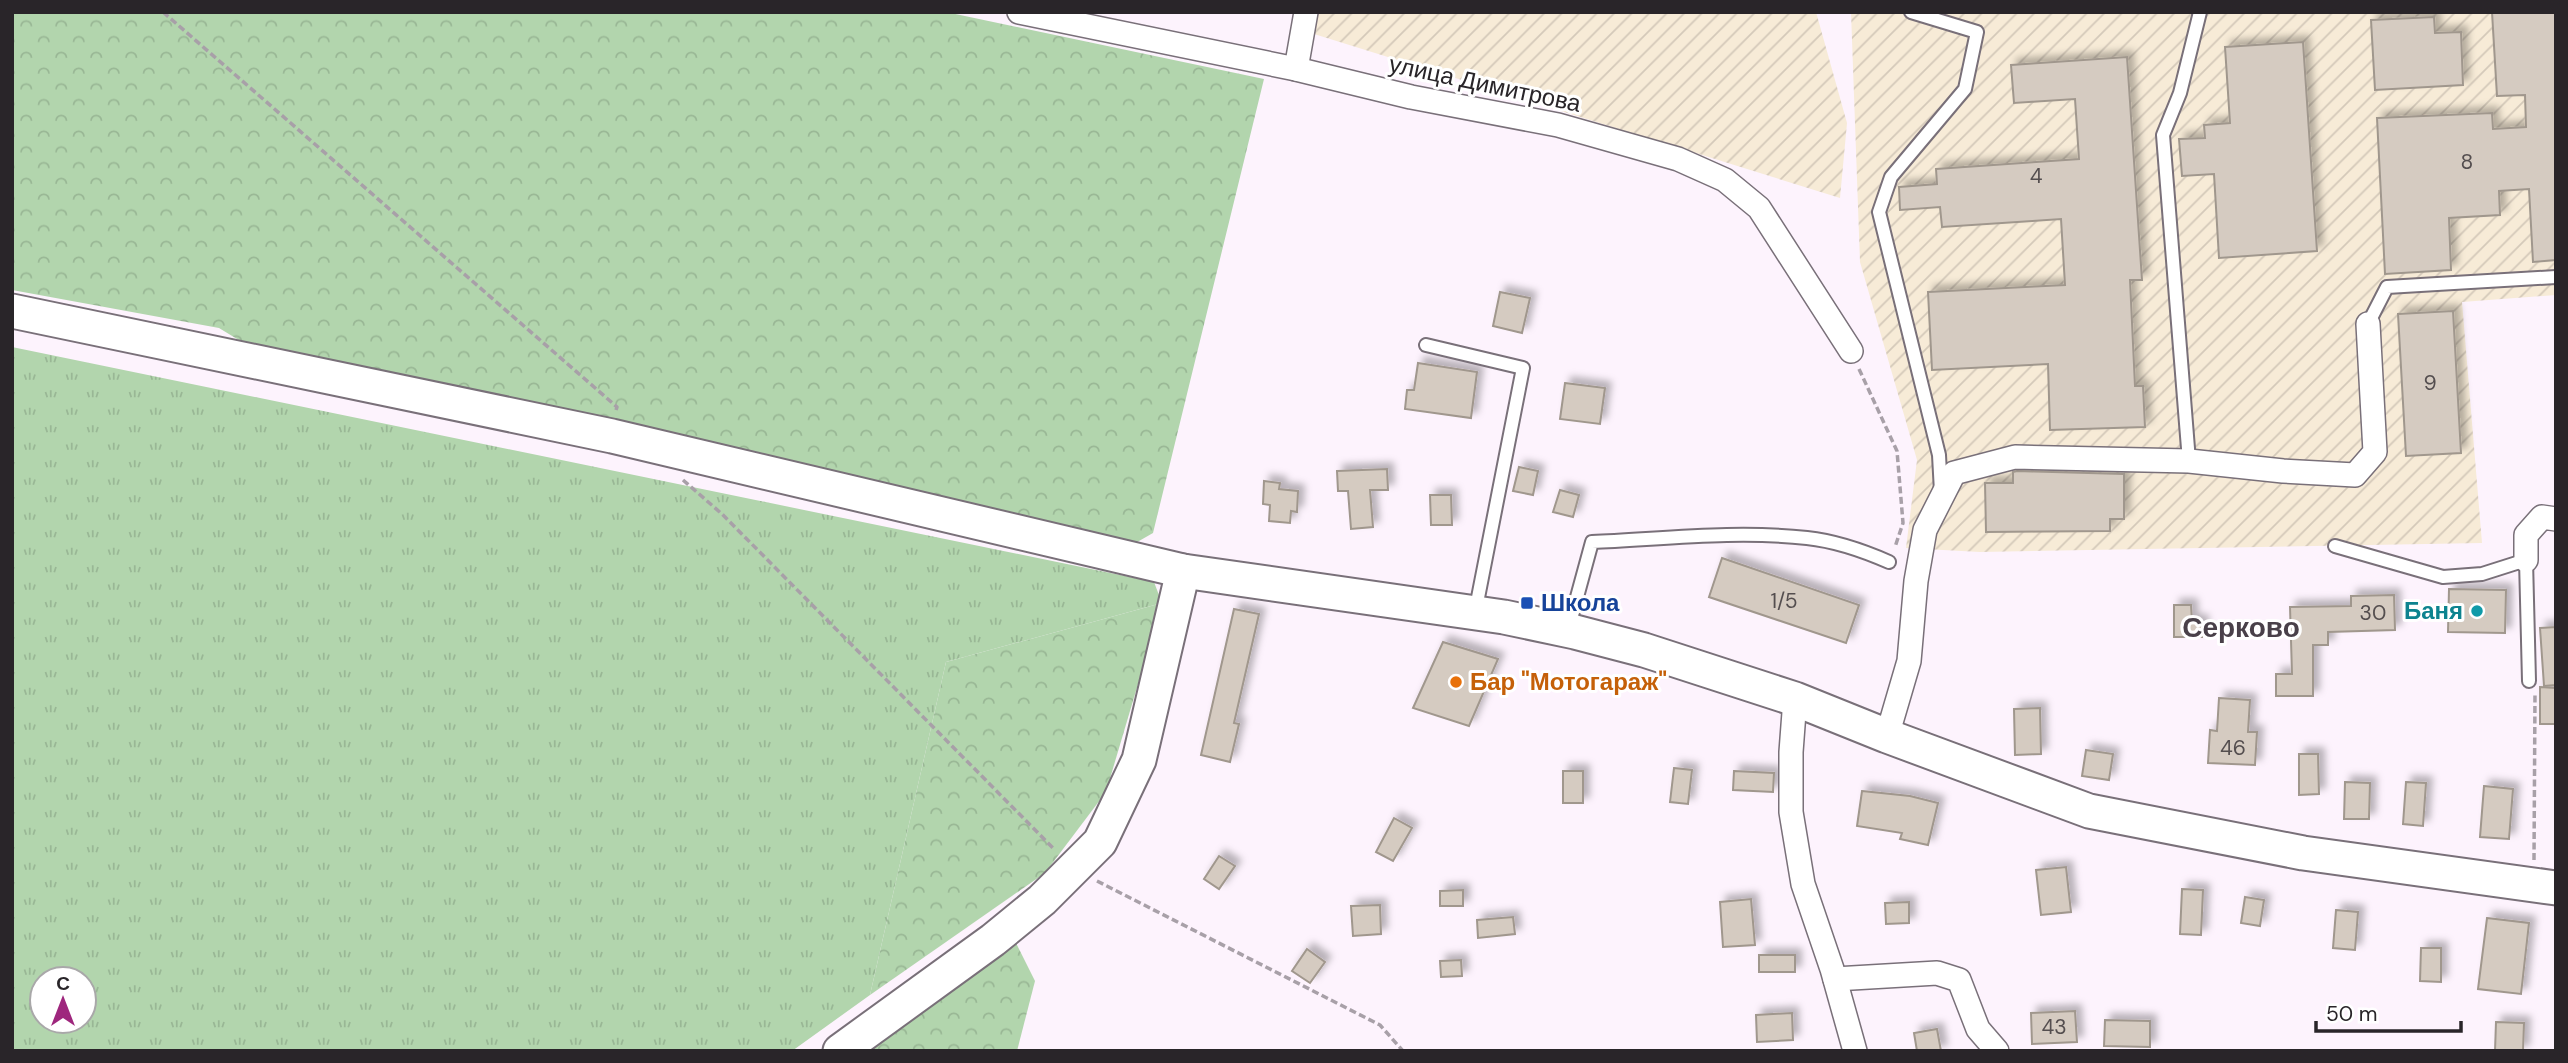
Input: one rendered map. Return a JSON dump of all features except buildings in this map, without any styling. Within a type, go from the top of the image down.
[{"type":"main road","points":[[12,311],[612,436],[1183,571],[1475,613],[1568,631],[1644,650],[1795,699],[2089,811],[2303,853],[2545,876]]},
{"type":"main road","points":[[840,1051],[993,940],[1042,900],[1100,842],[1139,761],[1183,571]]},
{"type":"street","name":"улица Димитрова","points":[[1019,12],[1296,69],[1411,97],[1558,125],[1678,159],[1725,180],[1759,208],[1851,351]]},
{"type":"street","points":[[1296,69],[1306,12]]},
{"type":"street","points":[[1887,736],[1909,661],[1916,581],[1925,530],[1954,473],[2015,457],[2189,461],[2355,475],[2375,452],[2368,324]]},
{"type":"street","points":[[2526,560],[2526,535],[2542,517],[2556,519]]},
{"type":"street","points":[[1795,699],[1791,752],[1791,812],[1803,884],[1835,979],[1855,1051]]},
{"type":"street","points":[[1835,979],[1937,973],[1959,980],[1978,1030],[1997,1051]]},
{"type":"lane","points":[[1912,12],[1978,32],[1965,89],[1891,177],[1878,212],[1939,455],[1941,495]]},
{"type":"lane","points":[[2189,461],[2163,135],[2180,93],[2200,12]]},
{"type":"lane","points":[[2368,324],[2387,287],[2556,277]]},
{"type":"lane","points":[[1426,345],[1523,368],[1475,613]]},
{"type":"lane","points":[[1568,631],[1592,542],[1739,536],[1808,538],[1864,551],[1889,562]]},
{"type":"lane","points":[[2335,546],[2443,577],[2482,574],[2526,560],[2529,681]]},
{"type":"path","points":[[163,12],[617,407],[612,436]]},
{"type":"path","points":[[1851,351],[1898,451],[1903,523],[1889,562]]},
{"type":"path","points":[[676,473],[722,514],[1073,869],[1380,1025],[1403,1051]]},
{"type":"path","points":[[2529,681],[2535,694],[2545,876]]},
{"type":"shaded area","points":[[1319,12],[1816,12],[1847,123],[1840,198],[1314,34]]},
{"type":"shaded area","points":[[1851,12],[2556,12],[2556,295],[2462,302],[2482,543],[1980,552],[1906,548],[1917,460],[1860,262]]},
{"type":"green space","points":[[12,12],[946,12],[1264,79],[1153,533],[1118,553],[242,342],[219,328],[12,290]]},
{"type":"green space","points":[[12,347],[1154,582],[1162,603],[946,662],[870,995],[792,1051],[12,1051]]},
{"type":"green space","points":[[1162,603],[1106,792],[1045,873],[870,995],[946,662]]},
{"type":"green space","points":[[1016,943],[1035,981],[1017,1051],[855,1051]]},
{"type":"place","name":"Школа","points":[[1527,603]]},
{"type":"place","name":"Баня","points":[[2477,611]]},
{"type":"place","name":"Бар \"Мотогараж\"","points":[[1456,682]]},
{"type":"district","name":"Серково","points":[[2241,627]]}]
